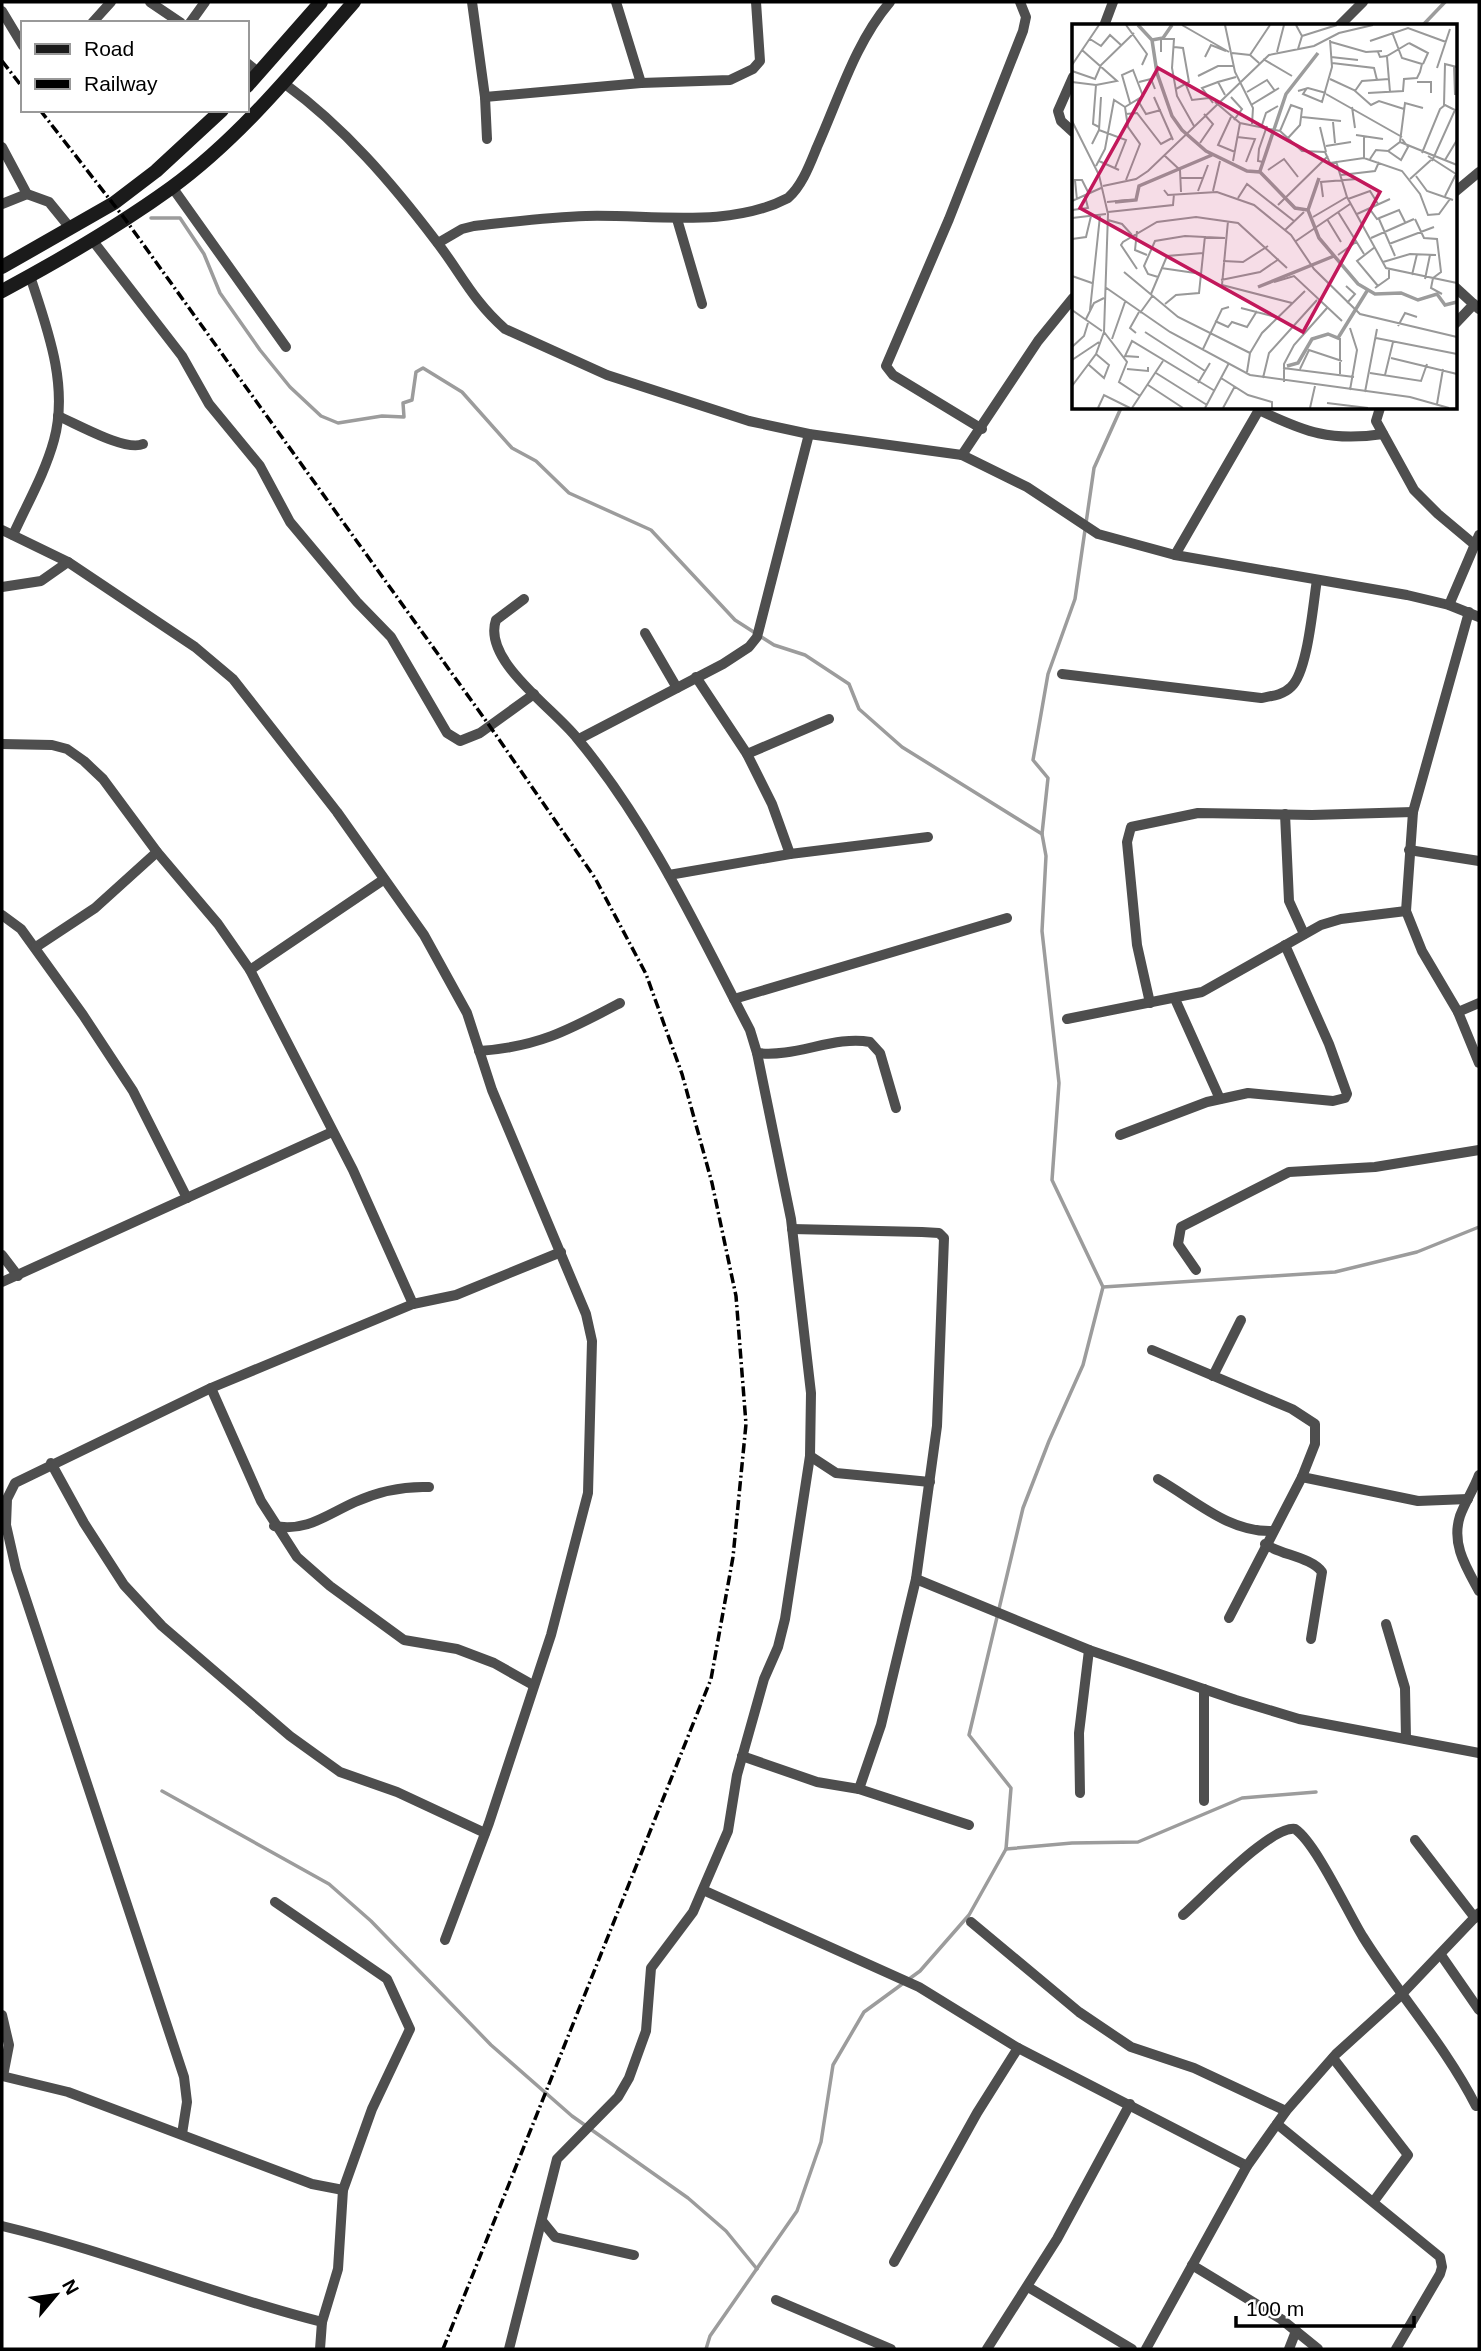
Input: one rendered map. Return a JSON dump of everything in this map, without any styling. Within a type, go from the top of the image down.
[{"type":"main road","points":[[248,85],[321,2]]},
{"type":"main road","points":[[2,292],[93,241],[172,187],[285,84],[354,2]]},
{"type":"main road","points":[[2,267],[99,212],[156,171],[220,112]]},
{"type":"main road","points":[[99,212],[111,229]]},
{"type":"street","points":[[94,21],[111,2]]},
{"type":"street","points":[[152,2],[178,21]]},
{"type":"street","points":[[191,21],[205,2]]},
{"type":"street","points":[[472,2],[485,97],[487,139]]},
{"type":"street","points":[[616,2],[641,83]]},
{"type":"street","points":[[485,97],[641,83],[730,80],[753,69],[760,61],[762,51],[756,2]]},
{"type":"street","points":[[438,243],[462,229],[545,218],[589,216],[677,219],[732,214],[780,203],[795,192],[858,48],[890,2]]},
{"type":"street","points":[[982,429],[893,375],[886,366],[949,219],[1023,31],[1026,17],[1020,2]]},
{"type":"street","points":[[1105,24],[1113,2]]},
{"type":"street","points":[[1341,24],[1363,2]]},
{"type":"street","points":[[2,10],[21,43]]},
{"type":"street","points":[[248,64],[260,73]]},
{"type":"street","points":[[1072,79],[1058,111],[1061,121],[1072,131]]},
{"type":"street","points":[[285,84],[321,110],[378,169],[438,243],[467,290],[505,329],[607,375],[750,421],[808,434],[962,455],[1027,487],[1098,534],[1175,555],[1449,605],[1479,617]]},
{"type":"street","points":[[2,148],[27,194],[49,202],[71,229]]},
{"type":"street","points":[[1456,191],[1479,172]]},
{"type":"street","points":[[172,187],[286,346]]},
{"type":"street","points":[[2,204],[27,194]]},
{"type":"street","points":[[677,219],[702,304]]},
{"type":"street","points":[[93,241],[182,356],[209,404],[260,466],[290,522],[349,593],[391,637],[447,733],[460,741],[480,733],[534,694]]},
{"type":"street","points":[[13,535],[50,451],[58,416],[55,356],[30,276]]},
{"type":"street","points":[[1456,288],[1477,307],[1456,323]]},
{"type":"street","points":[[962,455],[982,429],[1038,341],[1072,299]]},
{"type":"street","points":[[1175,555],[1258,410]]},
{"type":"street","points":[[1261,410],[1323,436],[1351,439],[1383,434]]},
{"type":"street","points":[[1379,410],[1376,421],[1414,490],[1438,514],[1477,540],[1449,605]]},
{"type":"street","points":[[58,416],[122,444],[136,447],[143,444]]},
{"type":"street","points":[[579,739],[749,647],[757,637],[808,434]]},
{"type":"street","points":[[2,530],[68,562],[195,647],[233,679],[337,812],[424,935],[467,1013],[479,1051],[586,1314],[592,1341],[587,1493],[551,1635],[485,1833],[444,1940]]},
{"type":"street","points":[[2,587],[41,581],[68,562]]},
{"type":"street","points":[[1062,674],[1261,698],[1279,695],[1293,686],[1301,672],[1317,580]]},
{"type":"street","points":[[509,2349],[557,2159],[618,2097],[629,2078],[646,2031],[651,1968],[693,1912],[731,1823],[742,1756],[785,1619],[810,1456],[811,1393],[793,1229],[757,1053],[733,999],[669,875],[579,739],[521,681],[492,638],[496,620],[502,612],[524,599]]},
{"type":"street","points":[[1469,612],[1413,812],[1406,911],[1422,951],[1458,1012],[1479,1063]]},
{"type":"street","points":[[645,634],[677,688]]},
{"type":"street","points":[[696,677],[747,754],[772,804],[790,854]]},
{"type":"street","points":[[747,754],[829,719]]},
{"type":"street","points":[[2,744],[52,745],[67,749],[103,779],[157,852],[218,924],[250,970],[374,1211],[413,1304]]},
{"type":"street","points":[[1150,1003],[1137,945],[1126,842],[1130,827],[1198,813],[1413,812]]},
{"type":"street","points":[[1285,814],[1289,901],[1304,934]]},
{"type":"street","points":[[669,875],[790,854],[928,837]]},
{"type":"street","points":[[1409,850],[1479,861]]},
{"type":"street","points":[[36,947],[95,908],[157,852]]},
{"type":"street","points":[[250,970],[383,880]]},
{"type":"street","points":[[1067,1019],[1202,992],[1304,934],[1341,919],[1406,911]]},
{"type":"street","points":[[2,915],[22,929],[36,947],[133,1091],[187,1198]]},
{"type":"street","points":[[733,999],[1007,918]]},
{"type":"street","points":[[1120,1135],[1220,1099],[1248,1093],[1333,1101],[1345,1098],[1343,1081],[1329,1044],[1285,945]]},
{"type":"street","points":[[1175,999],[1220,1099]]},
{"type":"street","points":[[479,1051],[517,1049],[545,1040],[620,1003]]},
{"type":"street","points":[[1458,1012],[1479,1003]]},
{"type":"street","points":[[757,1053],[788,1055],[851,1042],[870,1042],[880,1053],[896,1108]]},
{"type":"street","points":[[2,1282],[332,1132]]},
{"type":"street","points":[[1196,1270],[1178,1244],[1181,1227],[1280,1175],[1374,1167],[1479,1150]]},
{"type":"street","points":[[793,1229],[939,1233],[944,1238],[937,1426],[916,1579],[881,1725],[859,1789]]},
{"type":"street","points":[[182,2134],[187,2102],[184,2077],[16,1569],[6,1525],[7,1499],[15,1483],[51,1463],[211,1388],[413,1304],[456,1295],[561,1252]]},
{"type":"street","points":[[2,1255],[18,1276]]},
{"type":"street","points":[[1213,1376],[1241,1320]]},
{"type":"street","points":[[1152,1350],[1292,1409],[1315,1424],[1315,1444],[1302,1477],[1229,1618]]},
{"type":"street","points":[[211,1388],[274,1526],[305,1564],[404,1640],[457,1649],[494,1663],[534,1685]]},
{"type":"street","points":[[810,1456],[836,1473],[930,1482]]},
{"type":"street","points":[[51,1463],[84,1523],[124,1585],[162,1626],[290,1736],[340,1772],[397,1792],[485,1833]]},
{"type":"street","points":[[1302,1477],[1418,1501],[1468,1499]]},
{"type":"street","points":[[1158,1479],[1233,1525],[1258,1532],[1273,1531]]},
{"type":"street","points":[[1479,1479],[1461,1515],[1457,1542],[1464,1563],[1479,1591]]},
{"type":"street","points":[[274,1526],[298,1529],[369,1496],[391,1489],[429,1488]]},
{"type":"street","points":[[1265,1544],[1287,1556],[1318,1567],[1322,1572],[1311,1639]]},
{"type":"street","points":[[916,1579],[1024,1621],[1089,1650],[1299,1719],[1479,1753]]},
{"type":"street","points":[[1386,1624],[1405,1688],[1406,1739]]},
{"type":"street","points":[[1080,1793],[1079,1733],[1089,1650]]},
{"type":"street","points":[[1204,1689],[1204,1801]]},
{"type":"street","points":[[742,1756],[817,1782],[859,1789],[970,1825]]},
{"type":"street","points":[[1183,1916],[1268,1839],[1289,1828],[1295,1829],[1309,1846],[1364,1940],[1444,2048],[1476,2106]]},
{"type":"street","points":[[1146,2349],[1247,2166],[1286,2111],[1333,2058],[1402,1994],[1477,1916],[1416,1840]]},
{"type":"street","points":[[703,1890],[919,1987],[1018,2048],[1247,2166]]},
{"type":"street","points":[[275,1902],[387,1979],[410,2029],[372,2109],[343,2190],[338,2269],[322,2322],[320,2349]]},
{"type":"street","points":[[971,1922],[1079,2012],[1131,2047],[1194,2068],[1286,2111]]},
{"type":"street","points":[[1441,1955],[1479,2010]]},
{"type":"street","points":[[2,2015],[9,2045],[3,2076],[68,2092],[312,2183],[343,2190]]},
{"type":"street","points":[[894,2262],[977,2113],[1018,2048]]},
{"type":"street","points":[[1333,2058],[1408,2155],[1374,2201]]},
{"type":"street","points":[[987,2349],[1057,2239],[1130,2104]]},
{"type":"street","points":[[1277,2124],[1433,2250],[1442,2263],[1440,2274],[1396,2349]]},
{"type":"street","points":[[542,2221],[555,2237],[634,2255]]},
{"type":"street","points":[[2,2226],[69,2243],[274,2310],[322,2322]]},
{"type":"street","points":[[1192,2265],[1296,2331],[1318,2349]]},
{"type":"street","points":[[1028,2287],[1132,2349]]},
{"type":"street","points":[[776,2300],[891,2349]]},
{"type":"street","points":[[1289,2349],[1296,2331]]},
{"type":"waterway","points":[[1424,24],[1445,2]]},
{"type":"waterway","points":[[151,218],[180,218],[204,254],[220,293],[260,350],[290,387],[321,416],[338,423],[382,416],[404,417],[403,403],[412,400],[416,372],[423,368],[462,392],[512,448],[536,461],[569,493],[651,530],[735,620],[774,645],[805,655],[849,684],[859,709],[902,747],[1042,834]]},
{"type":"waterway","points":[[706,2349],[710,2336],[797,2211],[821,2142],[833,2065],[864,2012],[920,1971],[969,1915],[1006,1849],[1011,1788],[969,1735],[1023,1508],[1083,1365],[1103,1287],[1052,1180],[1059,1083],[1042,931],[1046,856],[1042,834],[1048,778],[1033,760],[1048,674],[1075,599],[1094,468],[1120,410]]},
{"type":"waterway","points":[[1103,1287],[1335,1272],[1417,1252],[1479,1227]]},
{"type":"waterway","points":[[162,1791],[329,1884],[371,1921],[491,2045],[572,2116],[688,2198],[726,2231],[757,2269]]},
{"type":"waterway","points":[[1006,1849],[1072,1843],[1138,1842],[1242,1798],[1316,1792]]},
{"type":"railway","points":[[2,61],[21,85]]},
{"type":"railway","points":[[42,112],[125,219],[489,725],[595,878],[646,974],[682,1074],[712,1183],[736,1296],[746,1424],[733,1557],[711,1679],[443,2349]]}]
